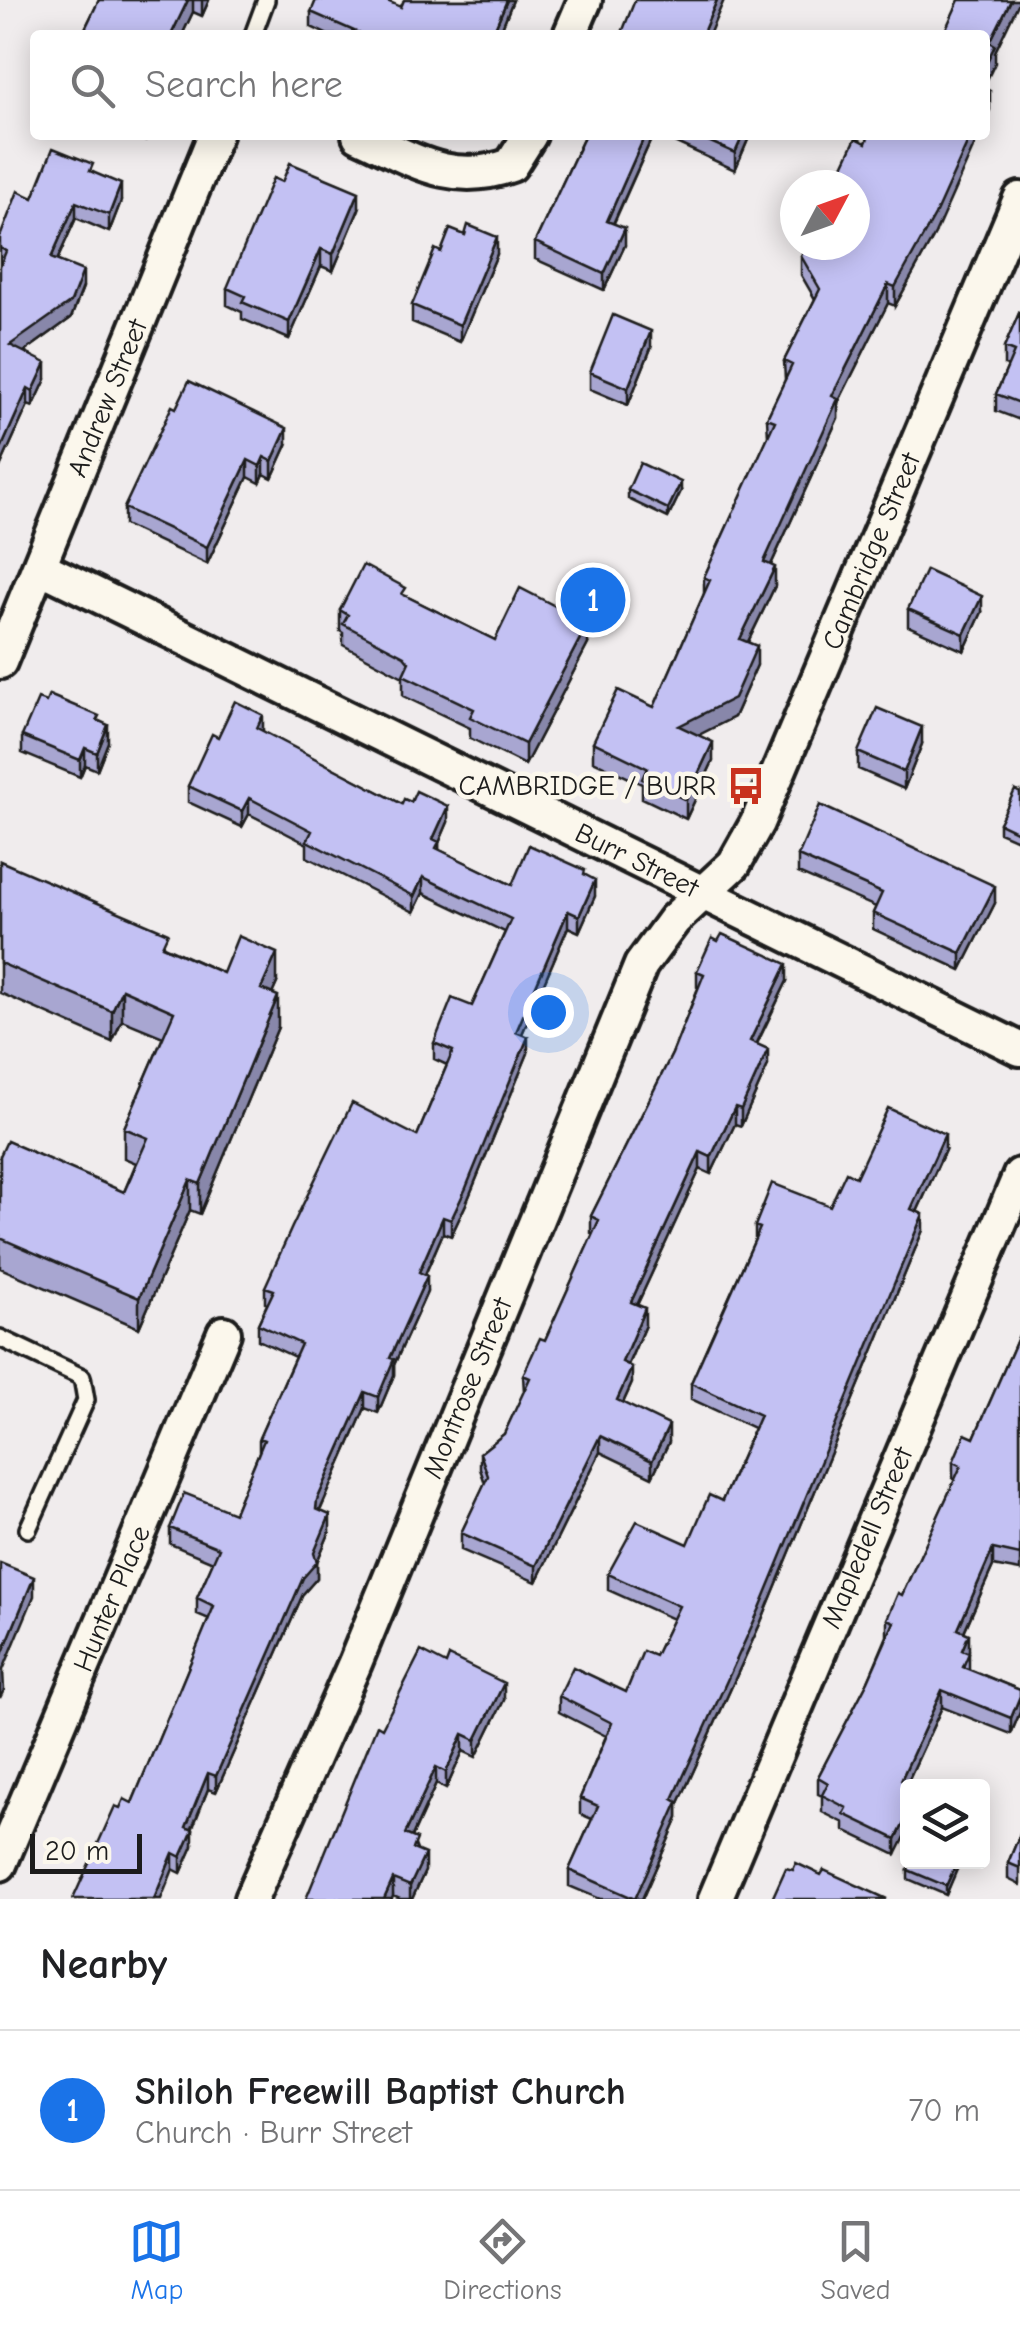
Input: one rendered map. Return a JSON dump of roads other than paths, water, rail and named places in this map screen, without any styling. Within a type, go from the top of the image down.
[{"type":"street","points":[[572,30],[585,0]]},
{"type":"street","name":"Andrew Street","points":[[0,662],[214,140]]},
{"type":"street","points":[[370,140],[437,170],[471,176],[511,166],[527,140]]},
{"type":"street","name":"Cambridge Street","points":[[704,892],[734,864],[757,823],[1020,200]]},
{"type":"street","name":"Burr Street","points":[[40,566],[1020,1049]]},
{"type":"street","name":"Montrose Street","points":[[251,1899],[362,1644],[641,965],[674,920],[704,892]]},
{"type":"street","name":"Mapledell Street","points":[[715,1899],[1020,1175]]},
{"type":"street","name":"Hunter Place","points":[[0,1864],[224,1333]]},
{"type":"lane","points":[[255,30],[266,0]]},
{"type":"lane","points":[[0,1338],[82,1378],[86,1400],[28,1529]]},
{"type":"place","name":"Shiloh Freewill Baptist Church","points":[[593,600]]},
{"type":"place","name":"CAMBRIDGE / BURR","points":[[746,786]]}]
